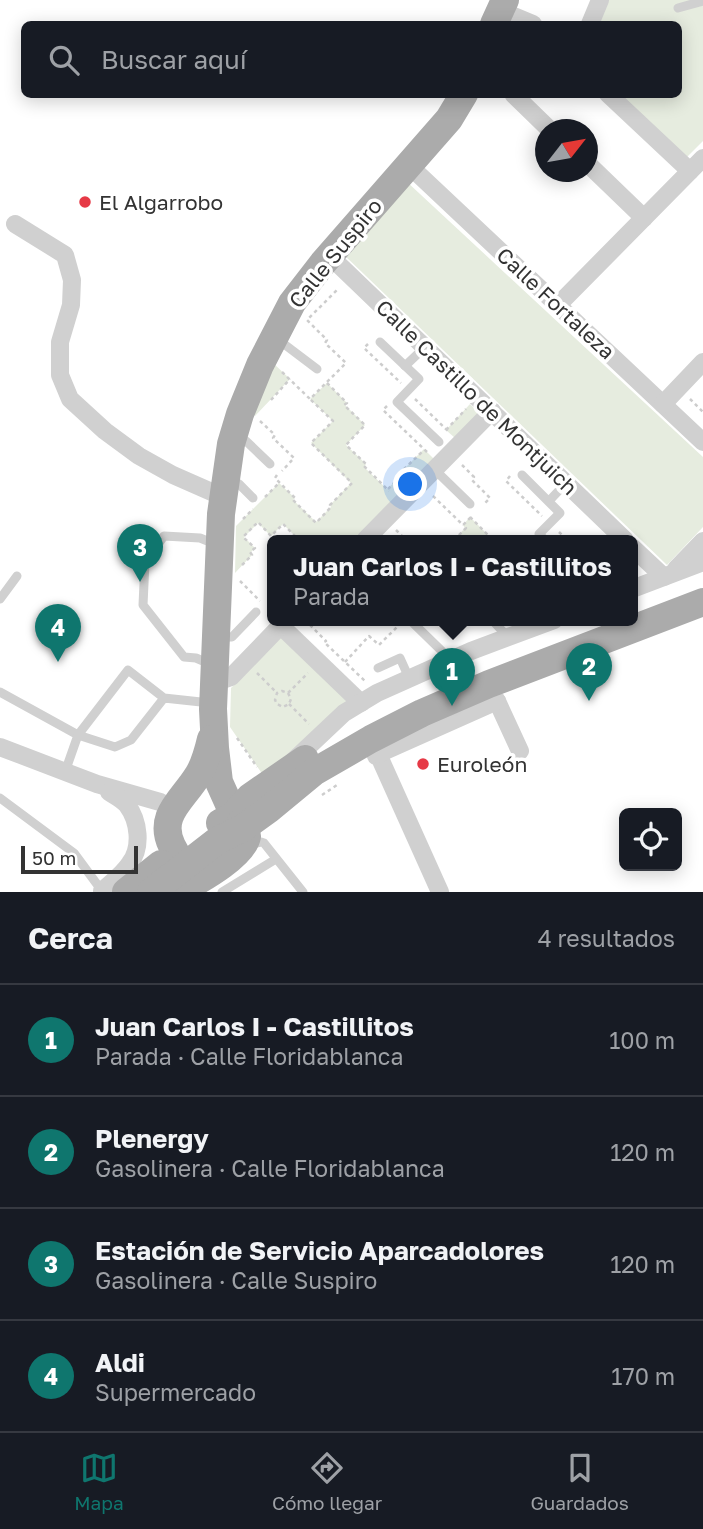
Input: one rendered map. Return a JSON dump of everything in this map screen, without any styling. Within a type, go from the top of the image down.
[{"type":"main road","name":"Calle Suspiro","points":[[218,703],[215,636],[223,494],[239,442],[250,388],[273,336],[292,303],[449,119],[462,98]]},
{"type":"main road","points":[[638,608],[703,583]]},
{"type":"main road","points":[[218,703],[204,764],[166,823],[167,836],[180,859],[200,870],[238,831],[314,772],[374,746],[422,713],[493,693],[703,602]]},
{"type":"main road","points":[[179,892],[216,870],[238,831],[250,797],[268,777],[387,710],[482,667],[589,626]]},
{"type":"main road","points":[[218,703],[219,782],[238,831]]},
{"type":"main road","points":[[177,804],[190,795],[201,794],[225,800],[238,831]]},
{"type":"main road","points":[[151,892],[195,838],[238,831]]},
{"type":"main road","points":[[111,892],[180,859]]},
{"type":"street","points":[[591,21],[600,0]]},
{"type":"street","points":[[499,14],[509,14],[526,21]]},
{"type":"street","points":[[517,98],[539,119]]},
{"type":"street","points":[[612,98],[690,171]]},
{"type":"street","points":[[558,305],[703,158]]},
{"type":"street","name":"Calle Fortaleza","points":[[406,168],[415,171],[703,442]]},
{"type":"street","points":[[598,174],[644,218]]},
{"type":"street","points":[[15,224],[65,255],[72,280],[71,305],[60,342],[60,375],[70,399],[105,431],[139,456],[173,475],[223,494]]},
{"type":"street","name":"Calle Castillo de Montjuich","points":[[327,259],[335,261],[620,535]]},
{"type":"street","points":[[663,404],[703,362]]},
{"type":"street","points":[[370,535],[492,411]]},
{"type":"street","points":[[667,576],[703,541]]},
{"type":"street","points":[[638,552],[667,576]]},
{"type":"street","points":[[638,587],[703,562]]},
{"type":"street","points":[[218,703],[231,677],[281,626]]},
{"type":"street","points":[[287,626],[361,703]]},
{"type":"street","points":[[268,777],[304,750],[344,713],[377,693],[538,626]]},
{"type":"street","points":[[493,693],[520,751]]},
{"type":"street","points":[[374,746],[440,892]]},
{"type":"street","points":[[0,747],[97,784],[160,802],[177,804]]},
{"type":"street","points":[[97,784],[127,806],[136,826],[138,839],[134,858],[111,892]]},
{"type":"lane","points":[[677,8],[703,1]]},
{"type":"lane","points":[[273,336],[317,369]]},
{"type":"lane","points":[[380,342],[418,379],[397,402],[439,442]]},
{"type":"lane","points":[[405,366],[425,346]]},
{"type":"lane","points":[[239,442],[270,464]]},
{"type":"lane","points":[[434,469],[470,504]]},
{"type":"lane","points":[[517,474],[560,513],[540,535]]},
{"type":"lane","points":[[549,501],[566,483]]},
{"type":"lane","points":[[223,494],[239,484],[253,498]]},
{"type":"lane","points":[[65,772],[78,735],[128,670],[164,698],[218,703],[196,658],[184,657],[143,605],[145,562],[164,536],[200,538],[219,545]]},
{"type":"lane","points":[[0,599],[17,576]]},
{"type":"lane","points":[[215,636],[232,637],[256,612]]},
{"type":"lane","points":[[416,626],[451,660]]},
{"type":"lane","points":[[498,626],[508,637]]},
{"type":"lane","points":[[378,668],[400,658],[409,678]]},
{"type":"lane","points":[[0,692],[78,735],[115,747],[131,740],[164,698]]},
{"type":"lane","points":[[0,798],[74,853],[111,892]]},
{"type":"lane","points":[[238,831],[271,850],[303,892]]},
{"type":"lane","points":[[222,892],[276,859]]},
{"type":"path","points":[[310,399],[346,363],[325,343],[327,340],[307,320],[344,283]]},
{"type":"path","points":[[239,442],[253,414],[294,458],[275,478],[316,523],[352,483],[311,443],[333,421],[281,371]]},
{"type":"path","points":[[264,407],[290,379]]},
{"type":"path","points":[[327,383],[346,403],[344,405],[365,425],[345,445],[396,498]]},
{"type":"path","points":[[410,394],[455,438]]},
{"type":"path","points":[[446,430],[470,404]]},
{"type":"path","points":[[388,489],[424,449]]},
{"type":"path","points":[[517,474],[506,481],[544,518]]},
{"type":"path","points":[[470,517],[488,535]]},
{"type":"path","points":[[267,607],[234,575],[255,548],[243,537],[258,522],[270,535]]},
{"type":"path","points":[[272,535],[283,524],[294,535]]},
{"type":"path","points":[[390,524],[401,535]]},
{"type":"path","points":[[459,535],[466,528],[463,525]]},
{"type":"path","points":[[556,529],[562,535]]},
{"type":"path","points":[[311,626],[377,693]]},
{"type":"path","points":[[345,662],[369,636],[379,645],[396,626]]},
{"type":"path","points":[[288,693],[319,662]]},
{"type":"path","points":[[251,667],[277,693]]},
{"type":"path","points":[[277,693],[288,693],[291,699],[289,704],[283,707],[277,705],[277,693]]},
{"type":"path","points":[[218,703],[268,777]]},
{"type":"path","points":[[289,704],[315,731]]},
{"type":"shaded area","points":[[609,0],[703,0],[703,141],[686,158],[621,98],[682,98],[682,21],[600,21]]},
{"type":"shaded area","points":[[406,181],[703,457],[703,527],[667,565],[342,253]]},
{"type":"shaded area","points":[[272,362],[290,379],[255,416],[253,414]]},
{"type":"shaded area","points":[[327,383],[347,403],[345,405],[365,425],[346,445],[387,489],[424,449],[434,459],[360,535],[294,535],[283,524],[270,535],[258,523],[244,537],[255,548],[251,552],[252,555],[235,573],[236,526],[279,483],[316,522],[351,483],[311,443],[333,421],[310,399]]},
{"type":"shaded area","points":[[470,404],[479,413],[455,438],[446,430]]},
{"type":"shaded area","points":[[470,517],[488,535],[459,535],[465,528],[463,525]]},
{"type":"shaded area","points":[[287,631],[354,696],[263,775],[230,727],[231,688]]},
{"type":"place","name":"El Algarrobo","points":[[85,202]]},
{"type":"place","name":"Estación de Servicio Aparcadolores","points":[[140,582]]},
{"type":"place","name":"Aldi","points":[[58,662]]},
{"type":"place","name":"Plenergy","points":[[589,701]]},
{"type":"place","name":"Juan Carlos I - Castillitos","points":[[452,706]]},
{"type":"place","name":"Euroleón","points":[[423,764]]}]
